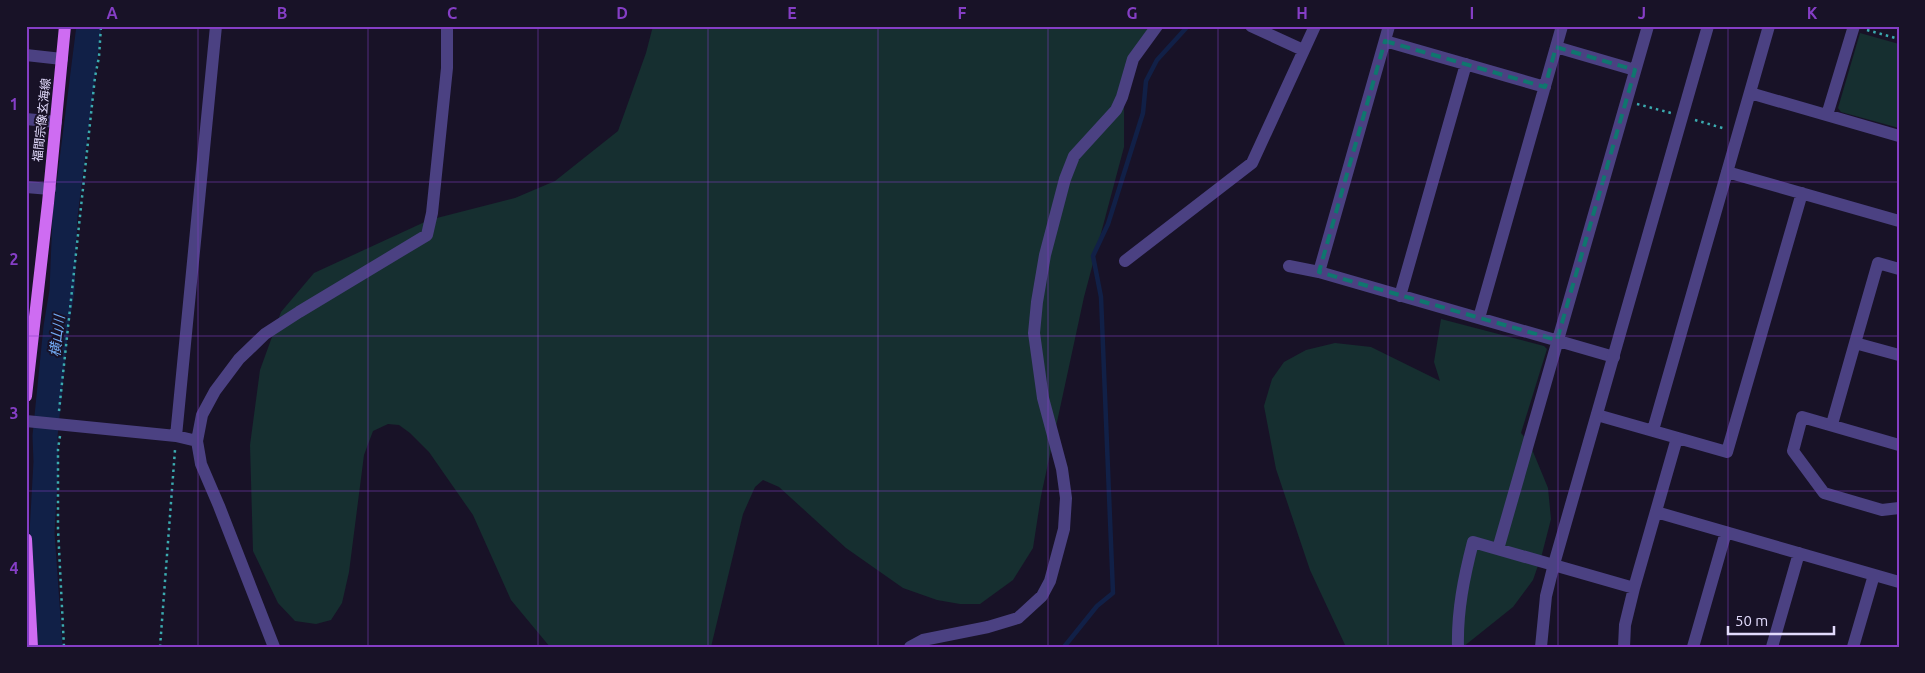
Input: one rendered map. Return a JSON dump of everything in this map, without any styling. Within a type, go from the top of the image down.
[{"type":"main road","name":"福間宗像玄海線","points":[[26,396],[50,188],[65,26]]},
{"type":"main road","points":[[26,539],[32,647]]},
{"type":"street","points":[[176,436],[216,26]]},
{"type":"street","points":[[274,647],[201,464],[197,441],[202,415],[215,392],[239,359],[265,334],[298,312],[427,235],[432,213],[447,68],[447,26]]},
{"type":"street","points":[[910,647],[923,640],[988,627],[1018,618],[1042,596],[1050,581],[1064,529],[1066,498],[1062,469],[1043,398],[1034,332],[1045,256],[1065,180],[1074,156],[1116,110],[1133,60],[1157,26]]},
{"type":"street","points":[[1251,26],[1303,50]]},
{"type":"street","points":[[1125,261],[1252,163],[1315,26]]},
{"type":"street","points":[[1319,272],[1389,26]]},
{"type":"street","points":[[1479,318],[1562,26]]},
{"type":"street","points":[[1498,549],[1648,26]]},
{"type":"street","points":[[1541,647],[1546,596],[1554,564],[1708,26]]},
{"type":"street","points":[[1653,430],[1769,26]]},
{"type":"street","points":[[1828,115],[1853,26]]},
{"type":"street","points":[[1385,42],[1545,87]]},
{"type":"street","points":[[1556,47],[1635,70]]},
{"type":"street","points":[[26,56],[62,59]]},
{"type":"street","points":[[1400,296],[1466,64]]},
{"type":"street","points":[[1750,93],[1899,136]]},
{"type":"street","points":[[26,120],[56,122]]},
{"type":"street","points":[[1727,172],[1899,221]]},
{"type":"street","points":[[26,187],[50,188]]},
{"type":"street","points":[[1596,415],[1727,452],[1802,193]]},
{"type":"street","points":[[1832,424],[1878,263],[1899,269]]},
{"type":"street","points":[[1289,266],[1319,272],[1614,357]]},
{"type":"street","points":[[1855,343],[1899,356]]},
{"type":"street","points":[[1899,444],[1802,417],[1793,452],[1824,493],[1882,510],[1899,508]]},
{"type":"street","points":[[26,421],[176,436],[197,441]]},
{"type":"street","points":[[1624,647],[1625,625],[1634,588],[1677,438]]},
{"type":"street","points":[[1656,512],[1899,582]]},
{"type":"street","points":[[1693,647],[1726,532]]},
{"type":"street","points":[[1458,647],[1457,622],[1465,573],[1473,542],[1634,588]]},
{"type":"street","points":[[1772,647],[1799,553]]},
{"type":"street","points":[[1853,647],[1874,575]]},
{"type":"path","points":[[64,647],[58,529],[58,449],[62,424],[59,408],[101,26]]},
{"type":"path","points":[[1853,26],[1899,39]]},
{"type":"path","points":[[160,647],[176,436]]},
{"type":"highlighted area","points":[[1385,41],[1545,87],[1556,47],[1635,70],[1557,340],[1319,272]]},
{"type":"green space","points":[[653,26],[1152,26],[1124,81],[1124,147],[1084,297],[1041,496],[1033,548],[1013,580],[980,604],[960,604],[937,600],[903,588],[846,548],[779,487],[763,480],[755,487],[743,514],[711,647],[550,647],[511,600],[473,515],[429,452],[399,425],[388,424],[373,431],[364,455],[349,572],[342,603],[331,620],[316,624],[295,621],[278,603],[253,551],[250,445],[260,370],[281,312],[314,273],[429,220],[515,198],[555,181],[618,131],[646,53]]},
{"type":"green space","points":[[1860,33],[1899,44],[1899,128],[1841,112],[1838,108]]},
{"type":"green space","points":[[1441,319],[1544,346],[1547,349],[1521,433],[1529,442],[1548,488],[1551,519],[1542,554],[1533,580],[1513,607],[1463,647],[1346,647],[1310,570],[1276,469],[1264,406],[1272,379],[1284,362],[1306,350],[1335,343],[1371,347],[1440,381],[1434,362]]},
{"type":"waterway","name":"横山川","points":[[50,647],[42,533],[46,462],[45,436],[56,327],[62,291],[65,216],[89,26]]},
{"type":"waterway","points":[[1064,647],[1097,606],[1113,593],[1101,297],[1093,256],[1108,224],[1143,113],[1146,81],[1157,60],[1188,26]]}]
